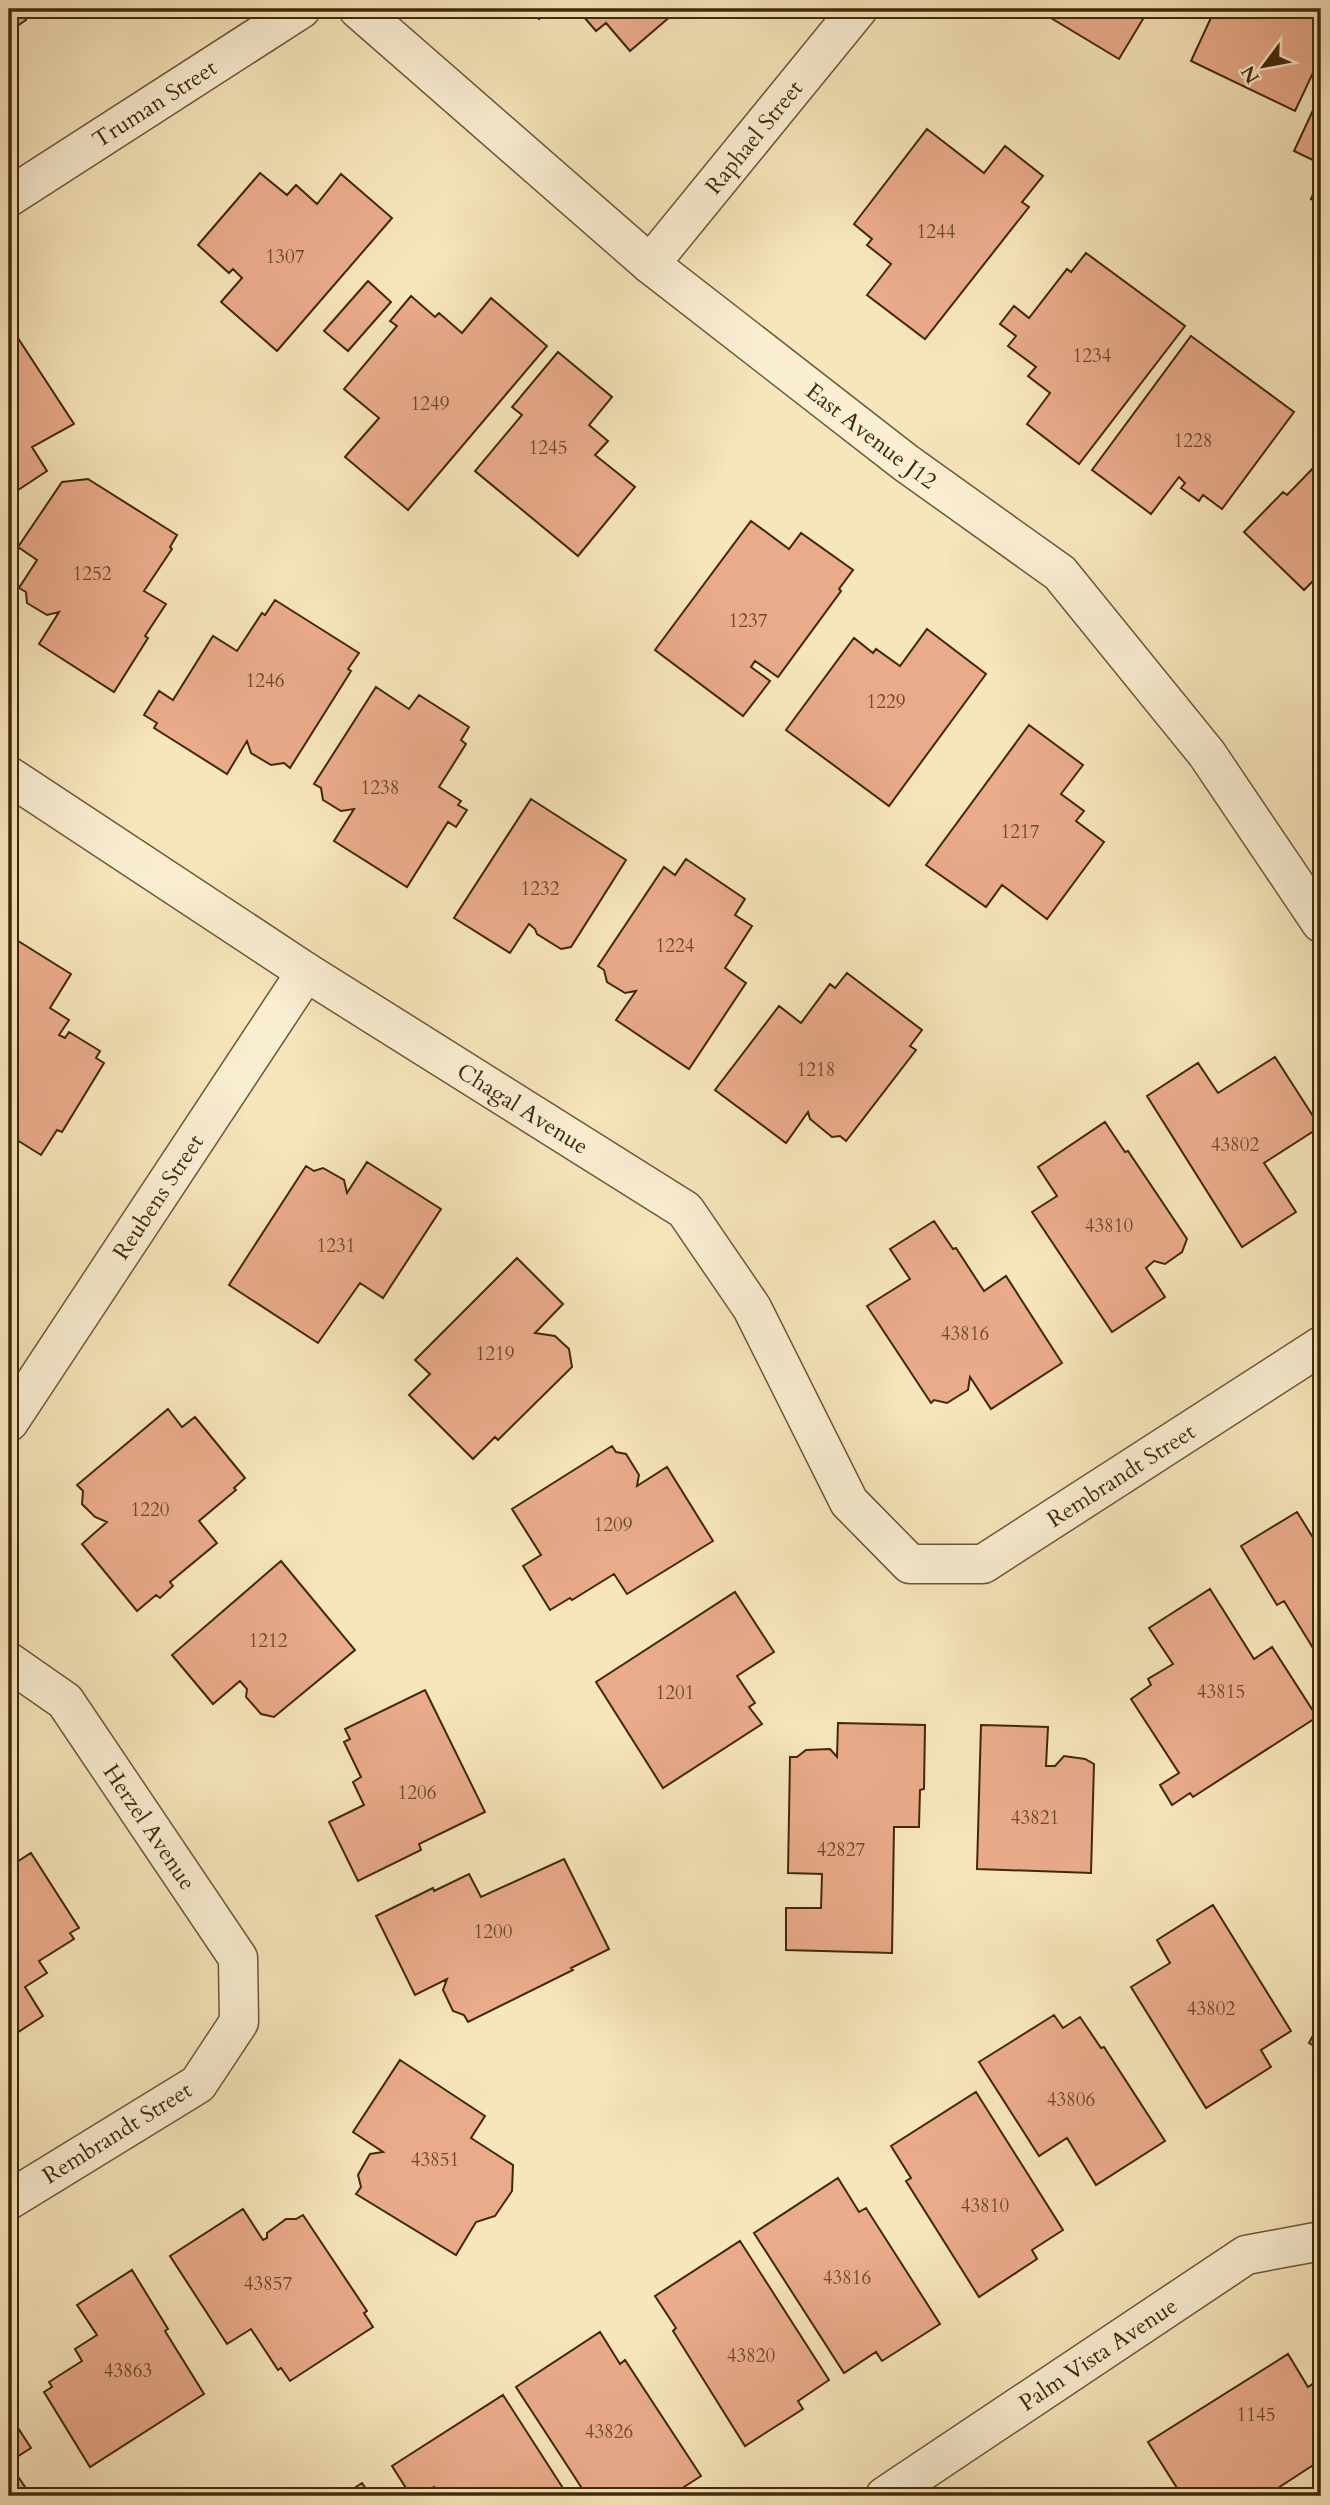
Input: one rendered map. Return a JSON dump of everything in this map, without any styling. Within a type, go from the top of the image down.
[{"type":"street","name":"Truman Street","points":[[9,197],[301,9]]},
{"type":"street","name":"East Avenue J12","points":[[358,9],[650,264],[906,463],[1059,573],[1208,754],[1321,923]]},
{"type":"street","name":"Raphael Street","points":[[650,264],[858,9]]},
{"type":"street","name":"Chagal Avenue","points":[[9,776],[306,972],[685,1210],[752,1308],[849,1502],[910,1564]]},
{"type":"street","name":"Reubens Street","points":[[9,1422],[306,972]]},
{"type":"street","name":"Rembrandt Street","points":[[910,1564],[983,1564],[1321,1346]]},
{"type":"street","name":"Herzel Avenue","points":[[9,1662],[65,1701],[238,1958],[239,2022]]},
{"type":"street","name":"Rembrandt Street","points":[[9,2200],[198,2084],[239,2022]]},
{"type":"street","name":"Palm Vista Avenue","points":[[885,2496],[1246,2255],[1321,2241]]},
{"type":"building","points":[[9,9],[35,9],[24,16],[26,20],[10,31]]},
{"type":"building","points":[[530,9],[551,9],[539,19]]},
{"type":"building","points":[[577,9],[679,9],[630,51],[606,23],[596,31]]},
{"type":"building","points":[[1036,9],[1149,9],[1119,59]]},
{"type":"building","points":[[1215,9],[1321,9],[1321,56],[1295,111],[1191,61]]},
{"type":"building","points":[[1321,93],[1321,164],[1294,151]]},
{"type":"building","points":[[927,129],[984,173],[1005,146],[1043,176],[1022,202],[1029,207],[925,339],[867,295],[891,264],[867,245],[872,239],[854,224]]},
{"type":"building","points":[[260,173],[287,195],[296,185],[317,204],[341,174],[392,218],[277,351],[221,302],[242,278],[233,269],[229,273],[198,245]]},
{"type":"building","points":[[1321,176],[1321,204],[1311,199]]},
{"type":"building","points":[[1086,253],[1185,326],[1079,464],[1027,424],[1050,393],[1028,376],[1036,367],[1008,346],[1016,336],[1000,324],[1014,306],[1029,318],[1067,269],[1071,272]]},
{"type":"building","points":[[368,281],[391,302],[348,351],[324,331]]},
{"type":"building","points":[[411,296],[435,317],[439,313],[462,333],[491,298],[547,346],[408,510],[345,457],[379,418],[344,389],[397,326],[390,321]]},
{"type":"building","points":[[14,332],[74,424],[32,447],[47,471],[9,496],[9,336]]},
{"type":"building","points":[[1191,336],[1294,412],[1222,509],[1203,495],[1199,501],[1181,488],[1185,483],[1179,477],[1151,514],[1092,470]]},
{"type":"building","points":[[558,352],[612,397],[589,425],[608,441],[595,455],[635,487],[578,556],[475,471],[522,415],[512,407]]},
{"type":"building","points":[[1321,460],[1321,573],[1304,590],[1244,532],[1283,492],[1287,495]]},
{"type":"building","points":[[88,479],[177,535],[170,547],[172,549],[144,591],[166,604],[114,692],[39,644],[59,612],[47,615],[27,603],[26,592],[19,588],[37,560],[18,547],[62,482]]},
{"type":"building","points":[[751,521],[789,549],[801,533],[853,570],[839,589],[841,591],[778,677],[755,661],[751,667],[770,681],[743,716],[655,650]]},
{"type":"building","points":[[275,600],[359,653],[348,669],[351,671],[290,768],[284,763],[271,765],[251,753],[247,741],[227,774],[154,728],[157,723],[144,715],[159,691],[173,700],[213,636],[237,651],[262,613],[265,615]]},
{"type":"building","points":[[927,629],[986,674],[889,806],[786,730],[854,638],[873,653],[876,649],[900,666]]},
{"type":"building","points":[[376,687],[409,709],[419,695],[469,727],[461,740],[466,744],[439,787],[461,801],[458,805],[467,810],[456,827],[448,822],[407,887],[334,841],[354,809],[341,811],[323,800],[321,788],[314,784]]},
{"type":"building","points":[[1029,725],[1083,765],[1061,794],[1084,811],[1076,821],[1104,842],[1047,919],[1002,885],[986,907],[926,865]]},
{"type":"building","points":[[531,799],[626,860],[571,947],[561,949],[537,934],[529,924],[510,953],[454,918]]},
{"type":"building","points":[[686,859],[745,899],[735,915],[752,926],[725,968],[746,983],[689,1069],[616,1020],[636,991],[625,993],[607,982],[604,970],[598,966],[664,867],[675,875]]},
{"type":"building","points":[[15,939],[71,974],[50,1008],[69,1020],[59,1035],[65,1038],[69,1032],[100,1051],[96,1058],[104,1063],[62,1132],[57,1130],[41,1155],[9,1135],[9,949]]},
{"type":"building","points":[[847,973],[922,1030],[910,1046],[916,1050],[846,1141],[840,1136],[832,1137],[810,1119],[808,1112],[786,1143],[715,1090],[779,1006],[801,1023],[830,984],[835,988]]},
{"type":"building","points":[[1275,1057],[1320,1127],[1264,1163],[1296,1212],[1242,1247],[1147,1096],[1198,1063],[1218,1093]]},
{"type":"building","points":[[1105,1122],[1125,1152],[1128,1151],[1187,1239],[1182,1252],[1165,1264],[1154,1261],[1146,1268],[1165,1297],[1112,1332],[1032,1212],[1057,1196],[1038,1167]]},
{"type":"building","points":[[367,1162],[441,1209],[383,1298],[360,1283],[318,1343],[229,1285],[306,1166],[314,1171],[323,1168],[344,1180],[347,1193]]},
{"type":"building","points":[[934,1221],[953,1249],[956,1248],[984,1291],[1006,1276],[1062,1363],[991,1409],[970,1377],[968,1390],[947,1403],[934,1400],[931,1403],[867,1306],[910,1279],[890,1249]]},
{"type":"building","points":[[517,1258],[563,1304],[535,1333],[555,1336],[569,1349],[572,1367],[498,1440],[495,1437],[473,1459],[409,1395],[430,1374],[415,1360]]},
{"type":"building","points":[[168,1409],[182,1427],[195,1417],[245,1478],[234,1488],[236,1490],[199,1521],[217,1543],[170,1582],[173,1586],[160,1598],[156,1595],[137,1611],[82,1544],[107,1522],[95,1517],[82,1504],[83,1491],[77,1485]]},
{"type":"building","points":[[612,1446],[616,1452],[626,1454],[639,1475],[637,1486],[667,1467],[713,1541],[627,1594],[614,1574],[550,1610],[523,1566],[541,1555],[512,1509]]},
{"type":"building","points":[[1297,1512],[1317,1544],[1321,1542],[1321,1661],[1284,1601],[1277,1605],[1241,1546]]},
{"type":"building","points":[[281,1561],[355,1650],[274,1717],[261,1714],[246,1697],[247,1689],[240,1681],[213,1704],[172,1655]]},
{"type":"building","points":[[1210,1589],[1254,1659],[1272,1647],[1317,1717],[1193,1797],[1190,1793],[1172,1805],[1160,1785],[1179,1773],[1131,1699],[1151,1685],[1148,1679],[1173,1664],[1149,1628]]},
{"type":"building","points":[[735,1592],[774,1652],[737,1676],[755,1703],[749,1707],[762,1724],[663,1788],[596,1682]]},
{"type":"building","points":[[425,1690],[485,1812],[419,1844],[421,1850],[358,1881],[329,1822],[364,1805],[353,1782],[361,1777],[344,1742],[350,1739],[345,1729]]},
{"type":"building","points":[[838,1723],[925,1725],[924,1789],[920,1790],[919,1827],[894,1827],[892,1953],[786,1950],[786,1908],[821,1908],[822,1874],[788,1873],[790,1757],[797,1757],[806,1750],[830,1749],[837,1757]]},
{"type":"building","points":[[981,1725],[1048,1727],[1046,1766],[1055,1766],[1064,1756],[1085,1759],[1094,1764],[1091,1873],[977,1869]]},
{"type":"building","points":[[31,1853],[79,1928],[70,1933],[74,1939],[39,1961],[47,1973],[25,1987],[43,2016],[9,2038],[9,1867]]},
{"type":"building","points":[[564,1859],[609,1949],[468,2022],[464,2015],[453,2011],[443,1990],[447,1979],[415,1995],[376,1916],[469,1874],[481,1897]]},
{"type":"building","points":[[1213,1905],[1291,2031],[1261,2050],[1271,2067],[1206,2108],[1131,1987],[1170,1963],[1157,1940]]},
{"type":"building","points":[[1054,2015],[1063,2028],[1080,2017],[1101,2048],[1104,2047],[1165,2141],[1096,2185],[1067,2138],[1039,2156],[979,2062]]},
{"type":"building","points":[[1321,2021],[1321,2050],[1309,2043]]},
{"type":"building","points":[[400,2060],[485,2116],[471,2138],[513,2165],[512,2191],[495,2216],[476,2222],[456,2255],[356,2194],[361,2187],[358,2175],[370,2154],[383,2152],[353,2132]]},
{"type":"building","points":[[976,2092],[1063,2230],[1032,2250],[1037,2259],[979,2297],[906,2181],[911,2178],[891,2146]]},
{"type":"building","points":[[838,2178],[859,2212],[866,2208],[940,2324],[882,2361],[876,2352],[844,2373],[754,2233]]},
{"type":"building","points":[[243,2209],[263,2240],[267,2238],[267,2233],[286,2219],[296,2219],[303,2215],[367,2311],[364,2313],[373,2327],[290,2381],[281,2368],[278,2370],[251,2329],[227,2344],[170,2256]]},
{"type":"building","points":[[740,2241],[829,2380],[798,2401],[803,2409],[745,2446],[673,2331],[676,2328],[655,2296]]},
{"type":"building","points":[[132,2270],[204,2394],[90,2467],[44,2392],[52,2387],[49,2382],[82,2361],[75,2349],[97,2335],[77,2305]]},
{"type":"building","points":[[600,2332],[620,2364],[625,2360],[701,2476],[670,2496],[587,2496],[516,2387]]},
{"type":"building","points":[[1288,2354],[1308,2387],[1317,2381],[1321,2388],[1321,2460],[1278,2488],[1283,2496],[1182,2496],[1148,2442]]},
{"type":"building","points":[[503,2395],[568,2496],[439,2496],[434,2487],[420,2496],[411,2496],[392,2466]]},
{"type":"building","points":[[9,2414],[31,2448],[9,2462]]},
{"type":"building","points":[[9,2463],[31,2496],[9,2496]]},
{"type":"building","points":[[362,2483],[371,2496],[342,2496]]}]
